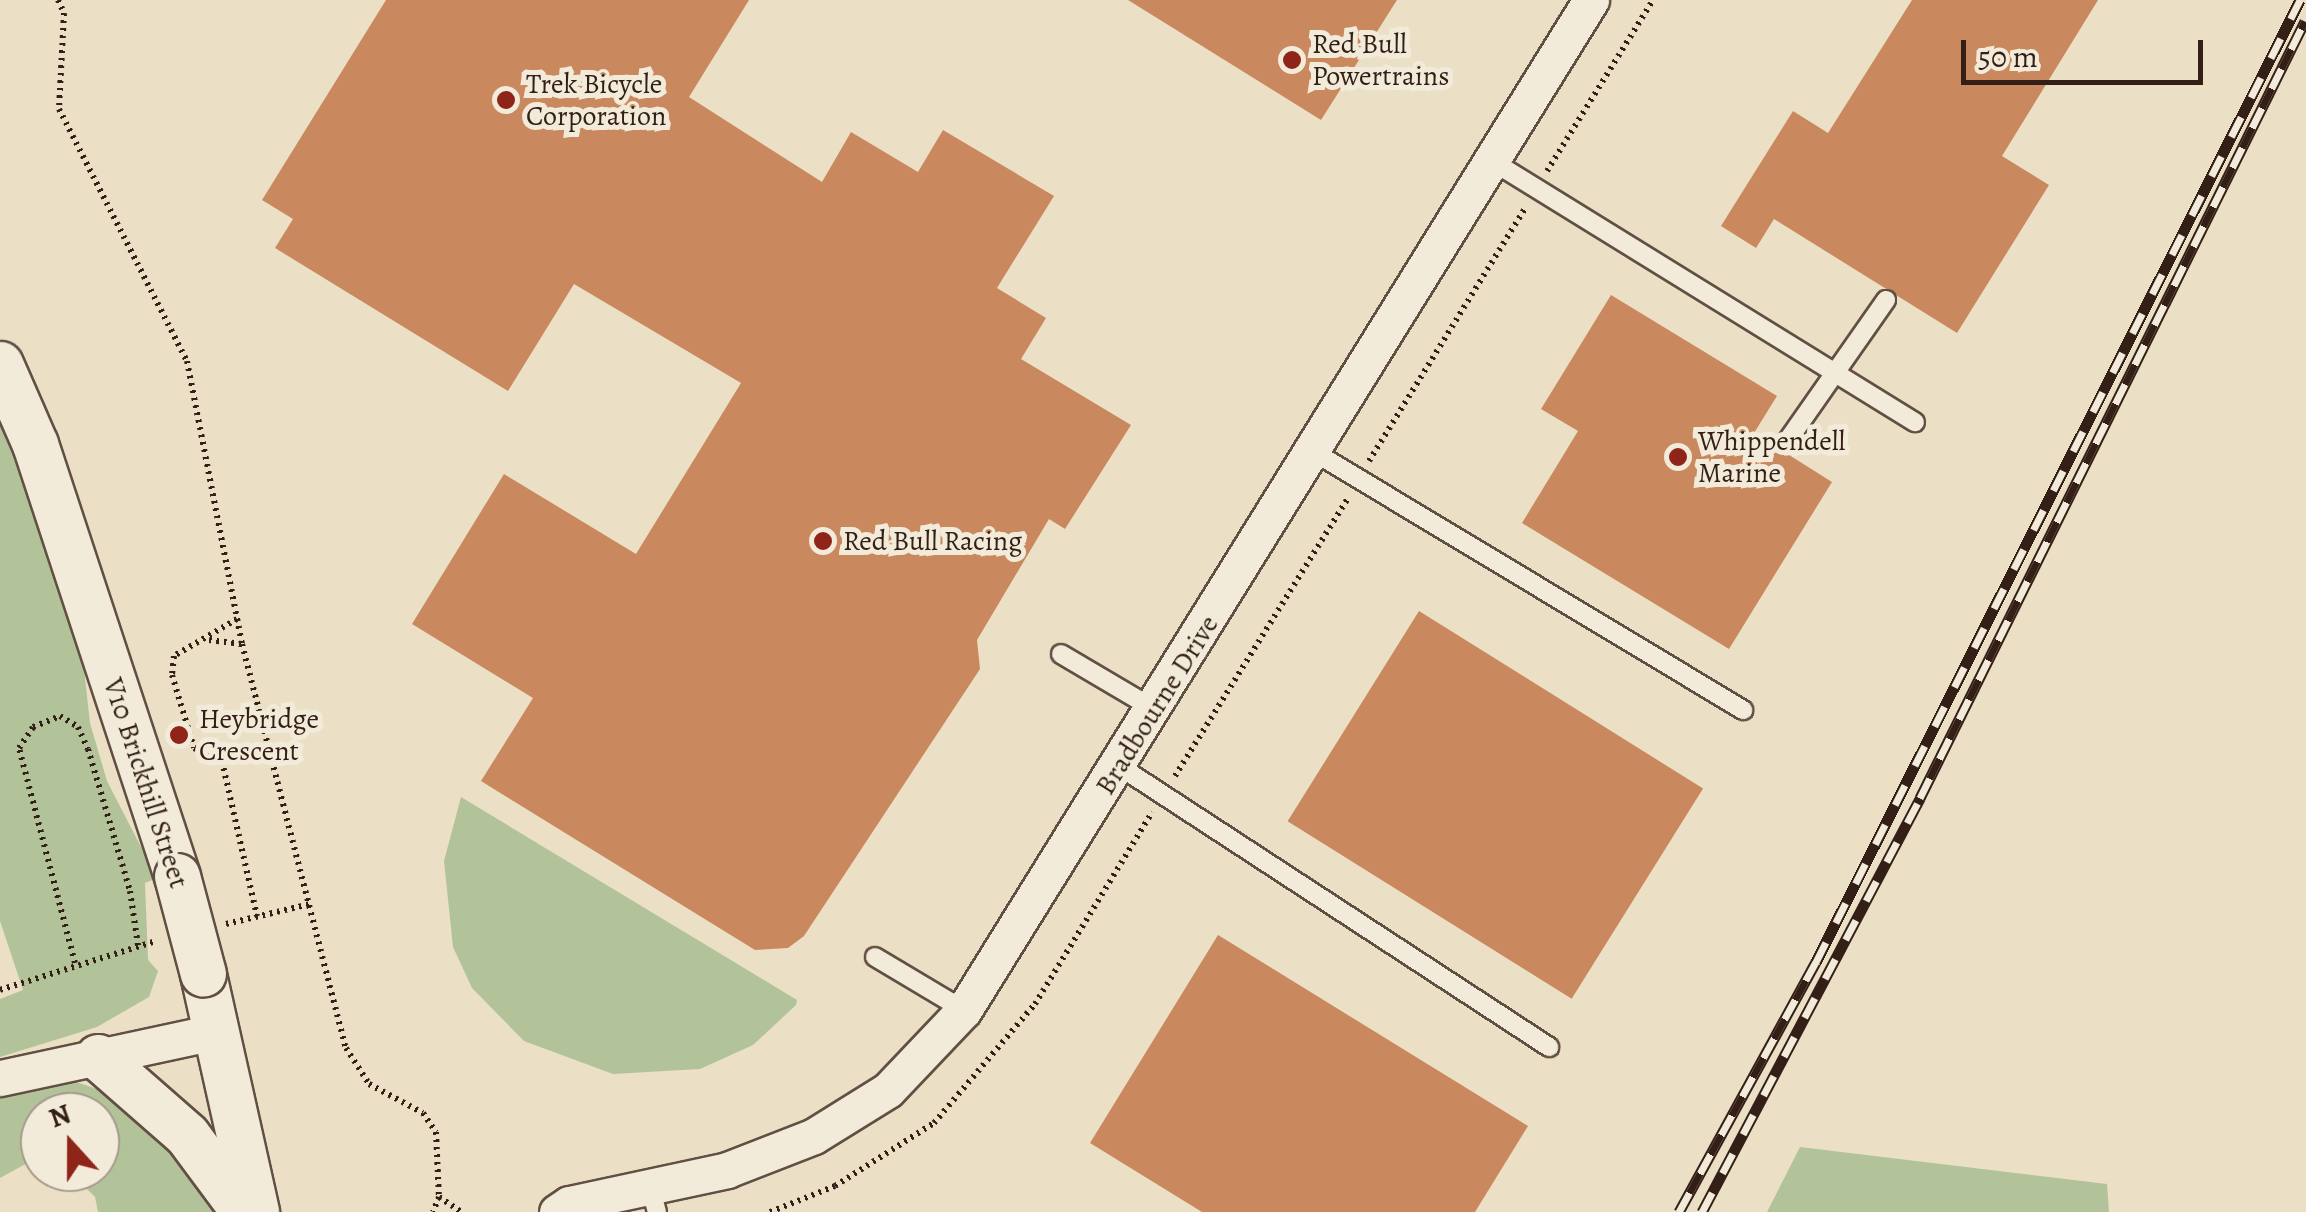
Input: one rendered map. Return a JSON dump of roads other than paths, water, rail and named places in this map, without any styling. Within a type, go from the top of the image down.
[{"type":"street","name":"Bradbourne Drive","points":[[557,1212],[568,1204],[654,1199],[814,1136],[888,1090],[964,1010],[1314,452],[1591,0]]},
{"type":"street","name":"V10 Brickhill Street","points":[[0,364],[36,444],[177,876],[256,1212]]},
{"type":"street","points":[[0,1078],[214,1032]]},
{"type":"street","points":[[98,1057],[187,1135],[244,1212]]},
{"type":"lane","points":[[1492,161],[1914,422]]},
{"type":"lane","points":[[1788,440],[1886,300]]},
{"type":"lane","points":[[1314,452],[1743,710]]},
{"type":"lane","points":[[1061,654],[1154,709]]},
{"type":"lane","points":[[1119,766],[1549,1047]]},
{"type":"lane","points":[[875,957],[964,1010]]},
{"type":"railway","points":[[1679,1212],[1816,962],[2300,0]]},
{"type":"railway","points":[[1702,1212],[1920,798],[2305,21]]},
{"type":"place","name":"Red Bull Powertrains","points":[[1292,60]]},
{"type":"place","name":"Trek Bicycle Corporation","points":[[506,100]]},
{"type":"place","name":"Whippendell Marine","points":[[1678,457]]},
{"type":"place","name":"Red Bull Racing","points":[[823,541]]},
{"type":"place","name":"Heybridge Crescent","points":[[179,735]]}]
